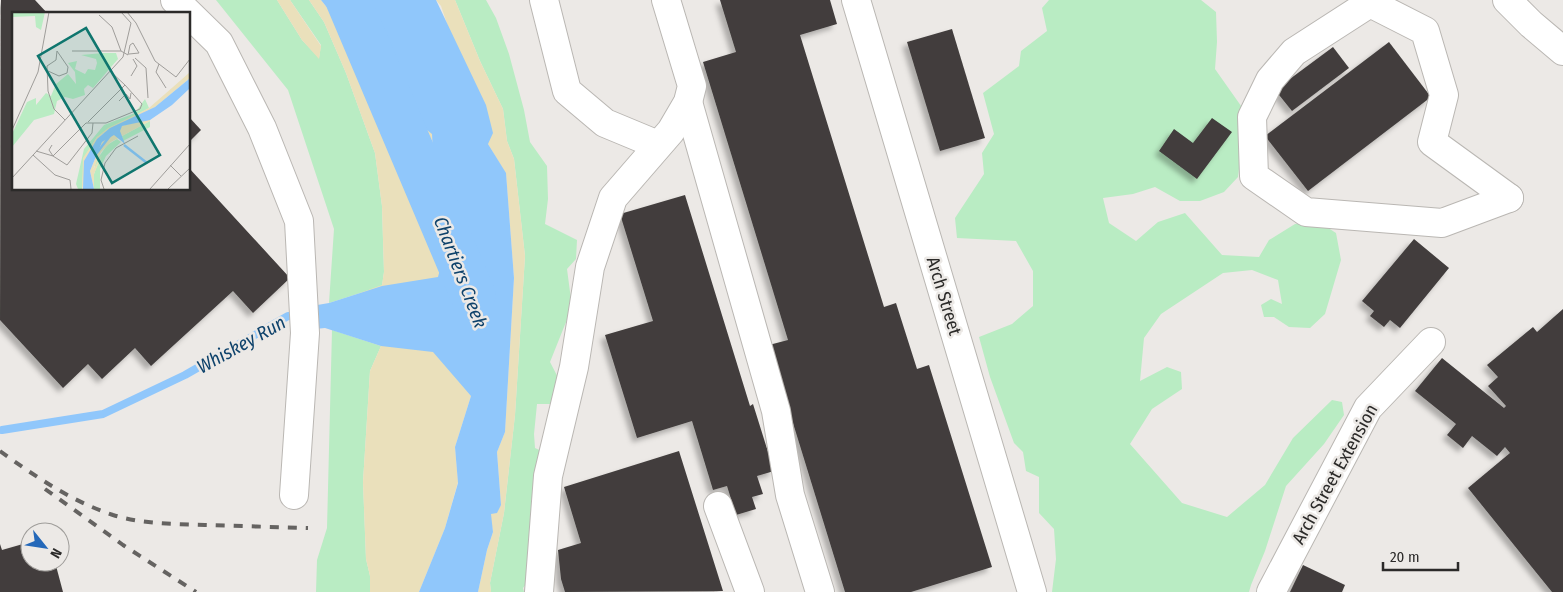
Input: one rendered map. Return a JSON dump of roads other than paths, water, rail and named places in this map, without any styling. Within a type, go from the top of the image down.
[{"type":"street","points":[[175,0],[187,12]]},
{"type":"street","points":[[544,0],[568,91],[604,123],[658,145]]},
{"type":"street","points":[[540,592],[548,476],[574,367],[590,267],[613,198],[671,131],[688,102],[692,86],[666,0]]},
{"type":"street","name":"Arch Street","points":[[856,0],[1024,590]]},
{"type":"street","points":[[1507,0],[1531,24],[1563,51]]},
{"type":"street","points":[[1367,1],[1425,31],[1444,95],[1432,142],[1509,198],[1442,223],[1306,212],[1254,176],[1252,117],[1270,80],[1294,52],[1367,1]]},
{"type":"street","points":[[190,15],[219,43],[262,128],[299,221],[304,333],[294,495]]},
{"type":"street","points":[[688,102],[776,411],[790,495],[820,592]]},
{"type":"street","name":"Arch Street Extension","points":[[1271,592],[1368,408],[1431,342]]},
{"type":"street","points":[[718,506],[750,592]]},
{"type":"water","points":[[321,0],[436,0],[486,105],[493,133],[488,144],[506,173],[514,278],[505,432],[497,452],[501,505],[497,513],[491,514],[493,532],[478,592],[419,592],[445,528],[458,483],[455,447],[471,396],[433,352],[381,346],[325,328],[294,331],[294,309],[329,303],[382,286],[438,277],[452,225],[434,177],[432,134],[411,117],[398,64],[363,53]]},
{"type":"waterway","name":"Chartiers Creek","points":[[348,0],[473,295]]},
{"type":"waterway","name":"Whiskey Run","points":[[2,430],[103,414],[185,375],[288,316],[299,316]]},
{"type":"railway","points":[[0,451],[40,479],[68,495],[83,503],[124,518],[170,524],[308,528]]},
{"type":"railway","points":[[45,489],[123,545],[196,592]]}]
